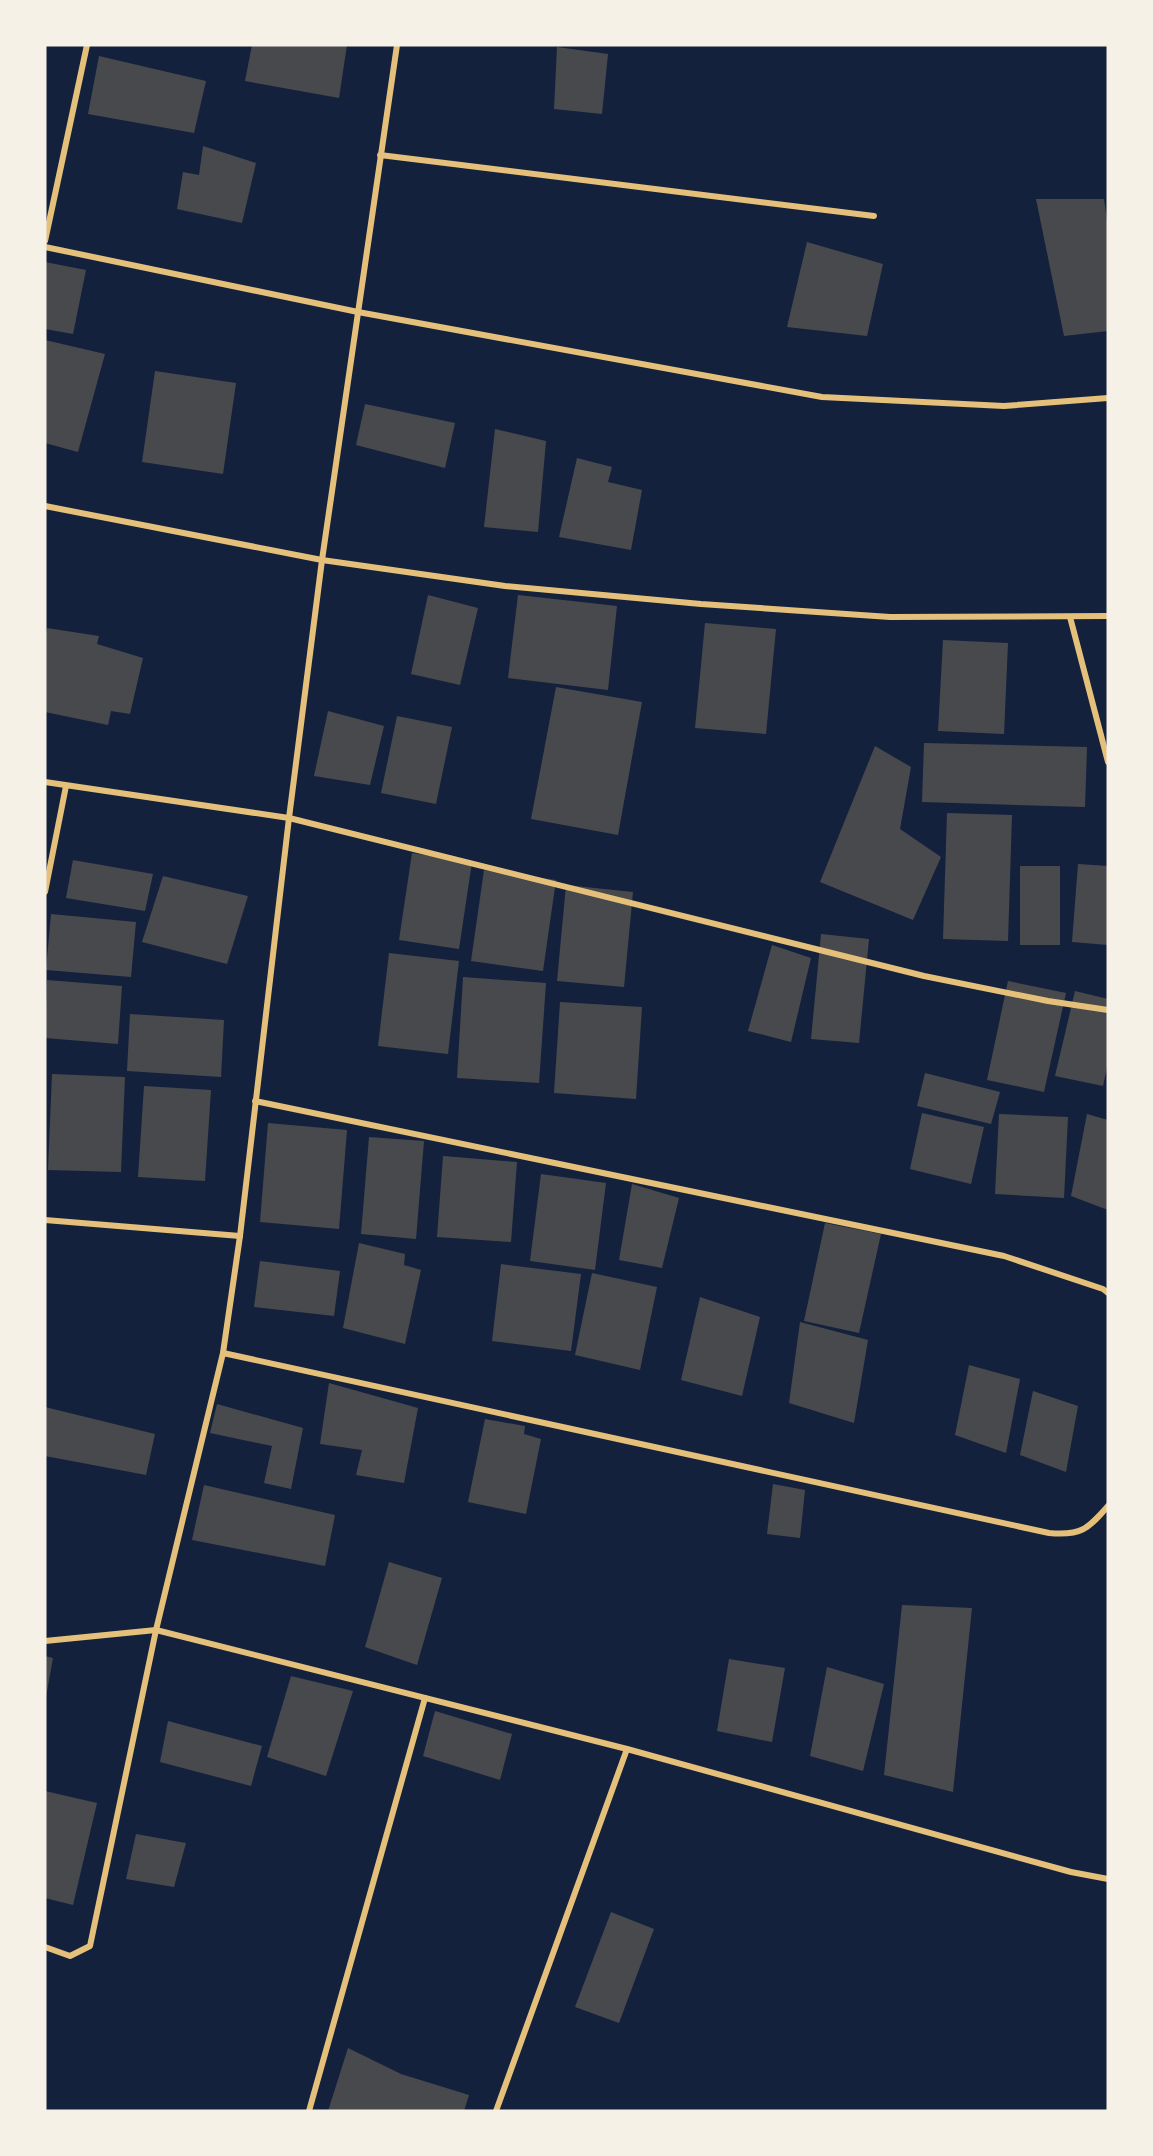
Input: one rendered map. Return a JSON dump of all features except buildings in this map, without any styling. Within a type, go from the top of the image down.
[{"type":"street","points":[[45,241],[87,45]]},
{"type":"street","points":[[45,1947],[70,1956],[90,1947],[156,1630],[223,1353],[240,1236],[322,560],[397,45]]},
{"type":"street","points":[[380,155],[874,216]]},
{"type":"street","points":[[45,247],[358,312],[822,397],[1004,406],[1108,398]]},
{"type":"street","points":[[45,506],[322,560],[505,586],[701,604],[890,617],[1108,616]]},
{"type":"street","points":[[1070,617],[1108,762]]},
{"type":"street","points":[[45,783],[289,818],[924,976],[1048,1001],[1108,1010]]},
{"type":"street","points":[[45,892],[66,786]]},
{"type":"street","points":[[255,1101],[1004,1256],[1103,1288],[1108,1293]]},
{"type":"street","points":[[45,1220],[240,1236]]},
{"type":"street","points":[[223,1353],[1049,1533],[1072,1534],[1090,1527],[1108,1506]]},
{"type":"street","points":[[45,1641],[156,1630],[627,1749],[1071,1872],[1108,1879]]},
{"type":"street","points":[[309,2111],[425,1698]]},
{"type":"street","points":[[495,2111],[627,1749]]}]
